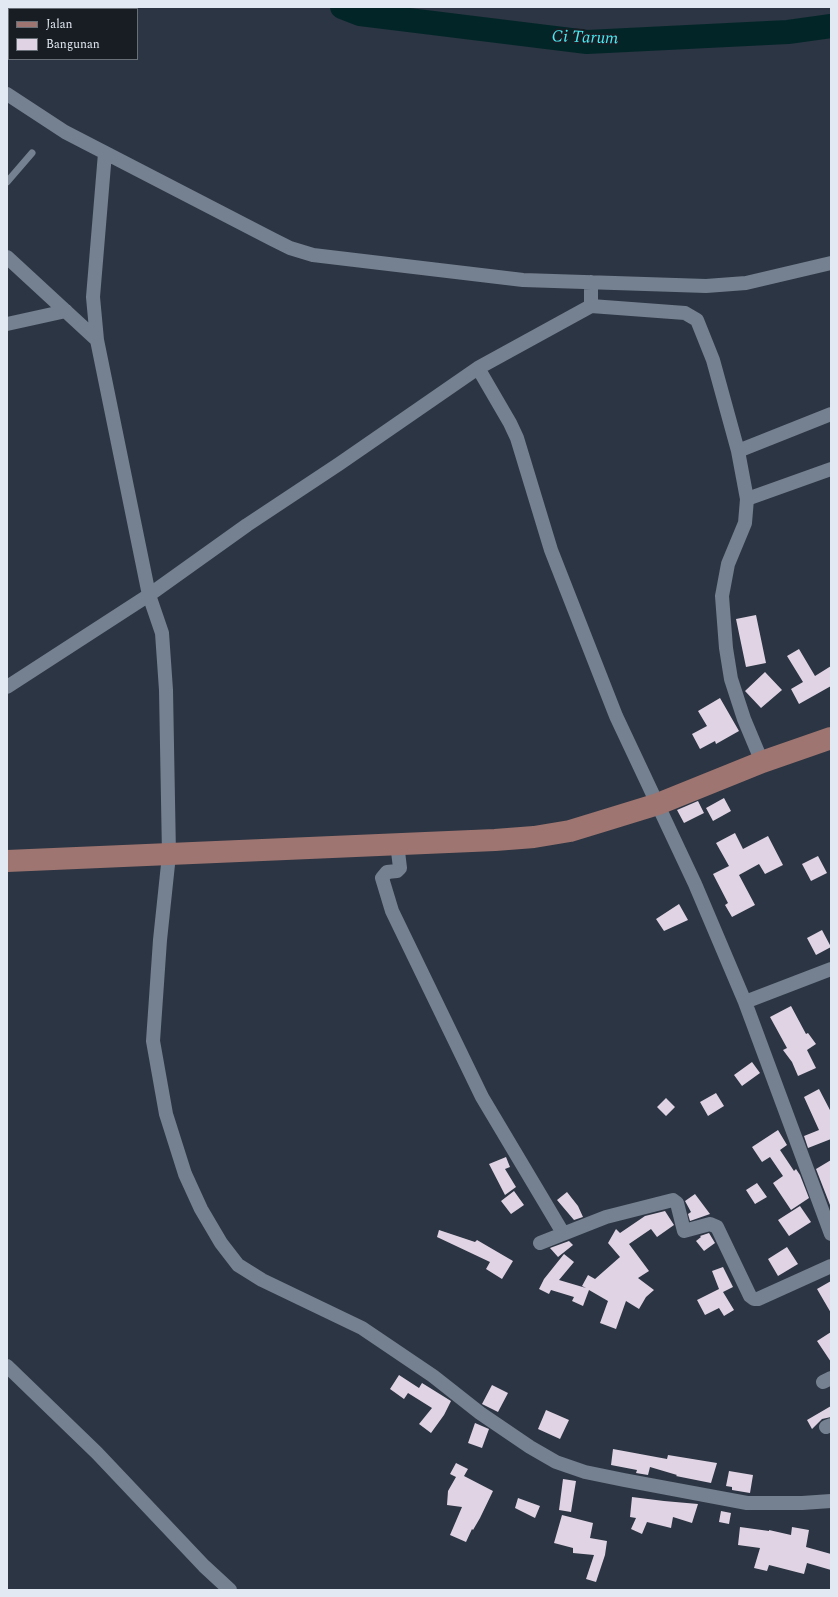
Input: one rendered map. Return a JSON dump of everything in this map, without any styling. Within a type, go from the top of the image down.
[{"type":"main road","points":[[7,861],[169,855],[534,837],[570,831],[658,804],[762,762],[831,738]]},
{"type":"street","points":[[7,94],[58,128],[290,248],[313,255],[523,280],[706,286],[746,283],[831,263]]},
{"type":"street","points":[[105,152],[93,297],[97,340],[149,595],[162,633],[166,690],[169,855],[160,940],[153,1041],[166,1114],[185,1174],[201,1208],[221,1243],[238,1265],[262,1280],[362,1328],[434,1376],[480,1413],[530,1447],[556,1462],[585,1472],[747,1503],[802,1504],[831,1501]]},
{"type":"street","points":[[7,258],[97,340]]},
{"type":"street","points":[[591,282],[592,306]]},
{"type":"street","points":[[7,687],[149,595],[247,525],[339,464],[478,368],[592,306],[685,313],[695,317],[703,331],[713,360],[738,451],[747,499],[745,522],[728,564],[722,596],[726,648],[731,679],[744,719],[762,762]]},
{"type":"street","points":[[7,324],[66,311]]},
{"type":"street","points":[[478,368],[517,438],[554,557],[616,716],[695,884],[744,1002],[831,1234]]},
{"type":"street","points":[[738,451],[831,414]]},
{"type":"street","points":[[747,499],[831,469]]},
{"type":"street","points":[[397,844],[400,868],[398,871],[387,872],[382,878],[392,911],[482,1097],[563,1233]]},
{"type":"street","points":[[744,1002],[831,969]]},
{"type":"street","points":[[540,1243],[606,1217],[673,1200],[676,1203],[684,1231],[710,1224],[717,1227],[750,1296],[754,1299],[758,1299],[831,1266]]},
{"type":"street","points":[[7,1366],[98,1453],[204,1566],[230,1590]]},
{"type":"lane","points":[[7,182],[32,153]]},
{"type":"building","points":[[756,615],[766,663],[746,667],[736,619]]},
{"type":"building","points":[[799,649],[815,676],[831,666],[831,686],[799,704],[791,689],[803,682],[787,656]]},
{"type":"building","points":[[765,672],[782,690],[761,708],[745,691]]},
{"type":"building","points":[[720,698],[739,731],[716,744],[715,741],[700,749],[692,734],[707,726],[698,711]]},
{"type":"building","points":[[724,798],[731,811],[713,821],[706,808]]},
{"type":"building","points":[[698,801],[704,813],[684,823],[677,810]]},
{"type":"building","points":[[735,833],[743,849],[768,836],[783,865],[765,874],[759,864],[739,875],[755,905],[732,917],[725,905],[728,903],[713,874],[729,866],[716,843]]},
{"type":"building","points":[[818,856],[827,873],[811,881],[802,864]]},
{"type":"building","points":[[679,904],[688,920],[664,931],[656,919]]},
{"type":"building","points":[[822,930],[831,947],[816,955],[807,938]]},
{"type":"building","points":[[791,1006],[806,1034],[808,1033],[816,1044],[807,1050],[816,1068],[798,1076],[792,1062],[783,1050],[787,1048],[770,1017]]},
{"type":"building","points":[[752,1062],[760,1073],[742,1086],[734,1075]]},
{"type":"building","points":[[819,1089],[831,1112],[831,1139],[808,1148],[804,1136],[819,1130],[804,1097]]},
{"type":"building","points":[[716,1093],[724,1106],[708,1116],[700,1102]]},
{"type":"building","points":[[666,1098],[675,1107],[666,1116],[657,1107]]},
{"type":"building","points":[[778,1130],[787,1145],[780,1150],[794,1171],[796,1169],[800,1175],[809,1198],[791,1210],[773,1183],[783,1176],[770,1157],[762,1162],[752,1147]]},
{"type":"building","points":[[506,1157],[510,1167],[505,1169],[516,1187],[505,1195],[489,1164]]},
{"type":"building","points":[[831,1160],[831,1205],[830,1205],[816,1169]]},
{"type":"building","points":[[757,1183],[767,1197],[755,1204],[746,1190]]},
{"type":"building","points":[[514,1191],[524,1205],[511,1214],[501,1201]]},
{"type":"building","points":[[567,1192],[578,1206],[583,1217],[574,1220],[557,1200]]},
{"type":"building","points":[[695,1194],[710,1214],[690,1221],[688,1214],[691,1212],[685,1201]]},
{"type":"building","points":[[800,1206],[811,1222],[789,1236],[778,1220]]},
{"type":"building","points":[[665,1211],[674,1225],[657,1237],[651,1229],[629,1244],[649,1271],[638,1278],[654,1290],[646,1297],[639,1309],[626,1301],[616,1329],[600,1323],[608,1301],[589,1290],[583,1306],[572,1301],[574,1297],[551,1290],[549,1294],[539,1289],[544,1279],[564,1254],[574,1262],[559,1280],[586,1288],[582,1286],[588,1275],[595,1279],[620,1257],[608,1243],[616,1229],[620,1233],[645,1216]]},
{"type":"building","points":[[439,1230],[475,1242],[477,1240],[513,1261],[502,1279],[486,1269],[490,1262],[437,1237]]},
{"type":"building","points":[[709,1233],[715,1243],[704,1251],[696,1241],[701,1237],[700,1236]]},
{"type":"building","points":[[569,1241],[573,1245],[558,1257],[550,1248]]},
{"type":"building","points":[[787,1247],[798,1264],[778,1276],[768,1259]]},
{"type":"building","points":[[723,1267],[733,1287],[723,1292],[734,1310],[724,1316],[719,1308],[705,1315],[697,1300],[719,1289],[712,1271]]},
{"type":"building","points":[[831,1281],[831,1313],[817,1289]]},
{"type":"building","points":[[831,1332],[831,1362],[817,1341]]},
{"type":"building","points":[[399,1375],[419,1388],[422,1383],[451,1401],[444,1415],[431,1433],[419,1424],[432,1408],[408,1393],[404,1399],[390,1389]]},
{"type":"building","points":[[492,1385],[508,1393],[498,1412],[482,1404]]},
{"type":"building","points":[[831,1406],[831,1417],[822,1419],[812,1429],[807,1420]]},
{"type":"building","points":[[546,1410],[569,1420],[560,1439],[538,1429]]},
{"type":"building","points":[[475,1423],[489,1429],[482,1448],[468,1443]]},
{"type":"building","points":[[613,1449],[667,1459],[668,1455],[717,1463],[711,1483],[676,1476],[677,1475],[650,1467],[648,1475],[636,1473],[637,1470],[611,1465]]},
{"type":"building","points":[[456,1463],[468,1469],[464,1476],[493,1491],[466,1542],[450,1535],[462,1507],[447,1505],[448,1491],[456,1477],[450,1474]]},
{"type":"building","points":[[729,1471],[753,1475],[750,1493],[732,1490],[732,1487],[726,1486]]},
{"type":"building","points":[[563,1479],[576,1481],[571,1512],[559,1510]]},
{"type":"building","points":[[632,1497],[698,1504],[692,1523],[673,1517],[671,1528],[647,1522],[642,1534],[631,1529],[636,1518],[630,1517]]},
{"type":"building","points":[[518,1498],[540,1506],[535,1518],[515,1508]]},
{"type":"building","points":[[721,1511],[731,1513],[729,1524],[719,1522]]},
{"type":"building","points":[[562,1515],[593,1523],[590,1538],[607,1541],[605,1555],[596,1582],[586,1579],[594,1555],[573,1553],[573,1548],[554,1543]]},
{"type":"building","points":[[740,1527],[769,1530],[791,1535],[792,1527],[809,1530],[806,1547],[831,1554],[831,1570],[807,1563],[804,1574],[769,1565],[767,1571],[754,1568],[760,1548],[738,1545]]},
{"type":"waterway","name":"Ci Tarum","points":[[342,7],[360,14],[587,42],[788,32],[831,26]]}]
